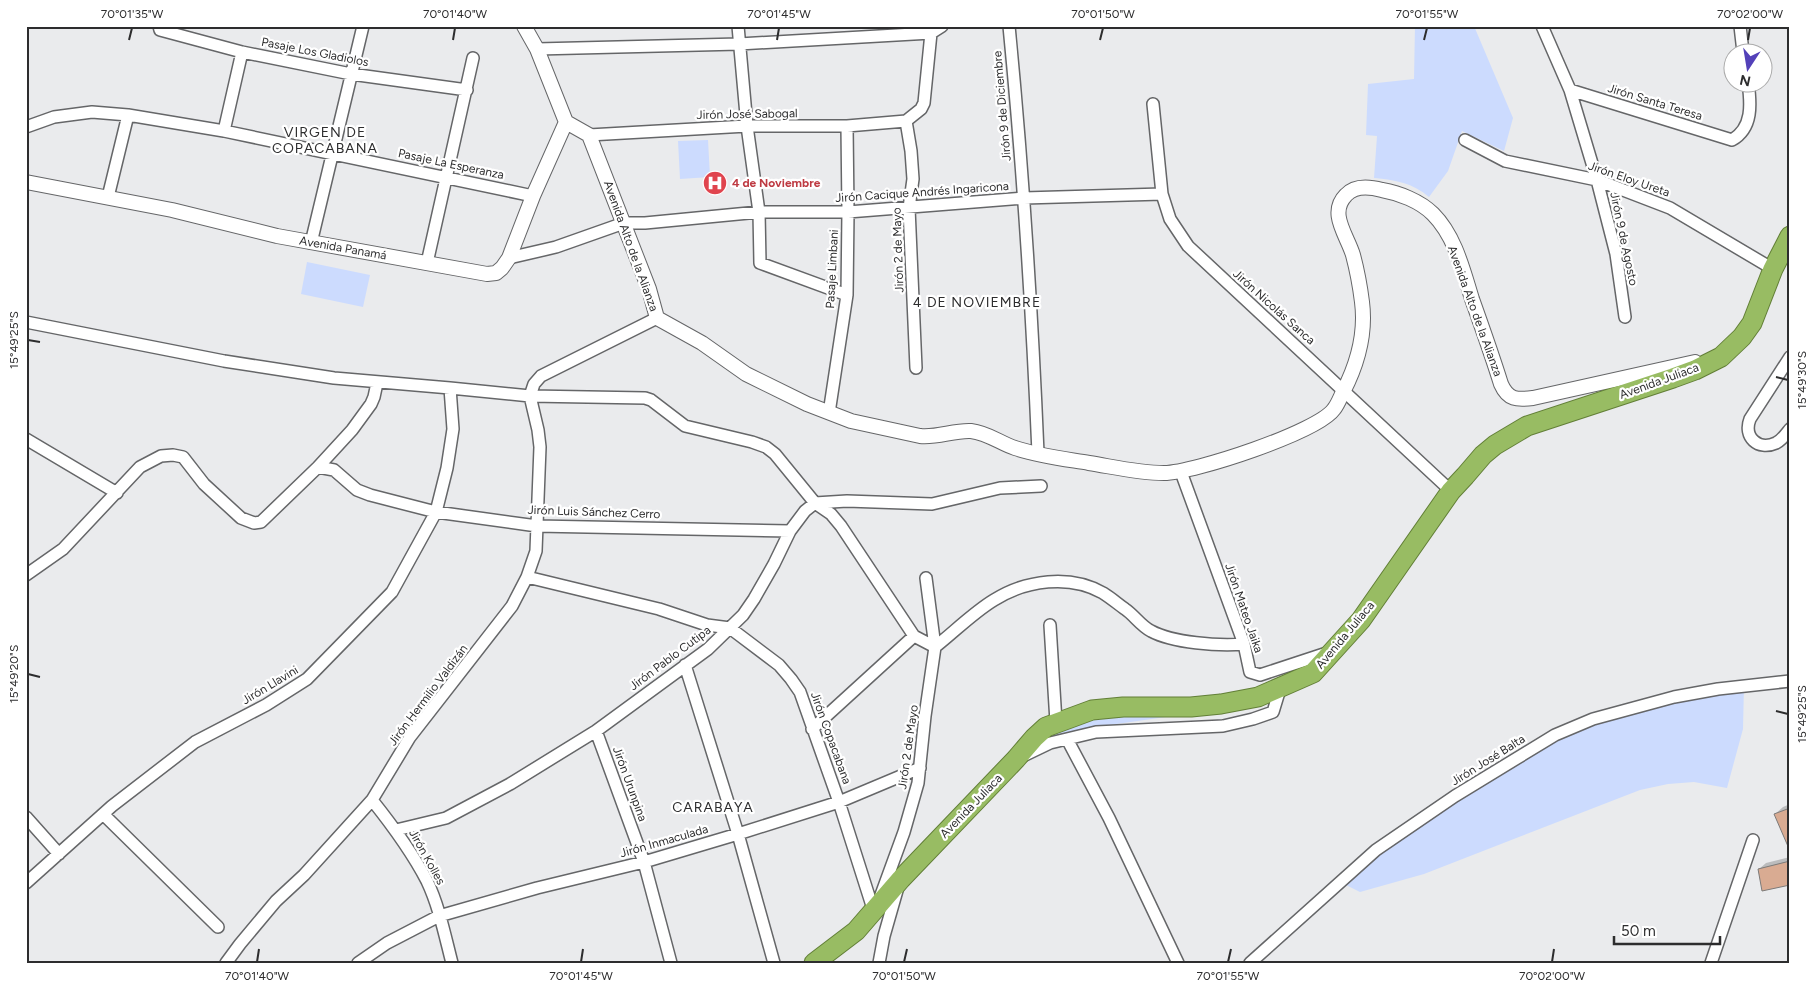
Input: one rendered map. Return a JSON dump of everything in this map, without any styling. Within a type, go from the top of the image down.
[{"type":"highway","name":"Avenida Juliaca","points":[[814,963],[856,932],[901,879],[1046,727],[1092,710],[1123,707],[1191,707],[1258,697],[1313,673],[1361,620],[1451,491],[1483,455],[1508,436],[1527,426],[1673,378],[1721,357],[1742,337],[1752,323],[1790,236]]},
{"type":"street","points":[[311,243],[334,154],[363,26]]},
{"type":"street","points":[[524,26],[537,49],[566,122],[589,135]]},
{"type":"street","points":[[738,26],[747,126],[759,212],[759,260],[763,266],[847,295]]},
{"type":"street","points":[[537,49],[739,44],[931,33],[942,26]]},
{"type":"street","name":"Jirón 9 de Diciembre","points":[[1009,26],[1024,198],[1038,453]]},
{"type":"street","name":"Jirón 9 de Agosto","points":[[1542,26],[1570,90],[1597,180],[1616,254],[1625,317]]},
{"type":"street","points":[[1740,26],[1742,42]]},
{"type":"street","name":"Pasaje Los Gladiolos","points":[[160,28],[242,52],[351,74],[466,90]]},
{"type":"street","points":[[906,121],[921,109],[924,103],[931,33]]},
{"type":"street","points":[[224,131],[242,52]]},
{"type":"street","points":[[427,263],[473,58]]},
{"type":"street","name":"Jirón Santa Teresa","points":[[1570,90],[1732,140],[1739,136],[1749,120],[1749,92]]},
{"type":"street","name":"Jirón Nicolás Sanca","points":[[1152,104],[1162,194],[1170,219],[1188,246],[1451,491]]},
{"type":"street","name":"Pasaje La Esperanza","points":[[26,126],[54,117],[92,112],[128,115],[224,131],[533,196]]},
{"type":"street","points":[[108,197],[128,115]]},
{"type":"street","name":"Jirón José Sabogal","points":[[589,135],[747,126],[847,126],[906,121]]},
{"type":"street","name":"Jirón 2 de Mayo","points":[[906,121],[911,151],[912,179],[909,208],[916,368]]},
{"type":"street","name":"Avenida Panamá","points":[[26,182],[172,210],[311,243],[487,274],[496,273],[509,258],[533,196],[566,122]]},
{"type":"street","name":"Pasaje Limbani","points":[[828,413],[847,295],[847,126]]},
{"type":"street","name":"Avenida Alto de la Alianza","points":[[589,135],[649,289],[657,318],[702,344],[746,374],[828,413],[877,427],[920,436],[929,437],[960,431],[973,431],[1015,448],[1136,471],[1164,473],[1180,472],[1238,456],[1316,423],[1334,411],[1349,381],[1362,338],[1364,315],[1353,255],[1339,221],[1338,212],[1340,203],[1349,192],[1364,188],[1390,191],[1404,196],[1432,212],[1445,228],[1457,254],[1501,384],[1505,392],[1512,398],[1522,400],[1533,398],[1721,357]]},
{"type":"street","name":"Jirón Eloy Ureta","points":[[1465,140],[1506,161],[1597,180],[1670,208],[1774,269]]},
{"type":"street","name":"Jirón Cacique Andrés Ingaricona","points":[[509,258],[556,247],[624,223],[645,223],[759,212],[848,212],[1024,198],[1162,194]]},
{"type":"street","points":[[530,396],[534,384],[541,376],[657,318]]},
{"type":"street","points":[[26,322],[135,345],[283,372],[377,383],[530,396],[645,398],[651,400],[685,426],[752,442],[766,447],[775,454],[815,503],[831,514],[841,526],[914,636],[935,647],[993,600],[1030,584],[1047,582],[1087,586],[1102,593],[1129,611],[1149,630],[1158,634],[1193,642],[1228,645],[1244,644]]},
{"type":"street","points":[[1790,356],[1750,419],[1747,433],[1752,440],[1766,446],[1781,440],[1790,429]]},
{"type":"street","points":[[26,575],[63,550],[140,467],[150,460],[161,456],[173,455],[183,457],[204,484],[241,518],[254,523],[266,519],[364,415],[374,397],[377,383]]},
{"type":"street","name":"Jirón Llavini","points":[[26,883],[103,814],[195,742],[272,702],[307,680],[392,592],[436,512],[454,429],[450,388]]},
{"type":"street","name":"Jirón Hermilio Valdizán","points":[[226,963],[276,901],[304,875],[372,800],[410,737],[512,606],[527,576],[536,551],[540,447],[530,396]]},
{"type":"street","points":[[26,439],[116,493]]},
{"type":"street","name":"Jirón Luis Sánchez Cerro","points":[[318,466],[334,470],[357,490],[370,495],[436,512],[537,526],[790,531]]},
{"type":"street","name":"Jirón Mateo Jaika","points":[[1180,472],[1244,644],[1250,672],[1260,675],[1334,651]]},
{"type":"street","points":[[815,503],[847,501],[932,504],[1000,488],[1041,486]]},
{"type":"street","name":"Jirón Pablo Cutipa","points":[[396,830],[446,818],[510,784],[596,731],[708,649],[730,628],[754,600],[790,531],[805,511],[815,503]]},
{"type":"street","name":"Jirón Copacabana","points":[[527,576],[659,609],[707,625],[730,628],[779,666],[800,692],[839,802],[874,912]]},
{"type":"street","name":"Jirón 2 de Mayo","points":[[874,912],[907,825],[918,783],[935,647],[926,578]]},
{"type":"street","points":[[1050,625],[1056,722]]},
{"type":"street","points":[[812,729],[914,636]]},
{"type":"street","points":[[685,666],[738,834],[774,963]]},
{"type":"street","name":"Jirón José Balta","points":[[1250,963],[1376,850],[1455,796],[1555,735],[1593,719],[1674,697],[1718,689],[1790,681]]},
{"type":"street","points":[[1016,759],[1050,743],[1096,732],[1223,726],[1239,723],[1273,712],[1280,689]]},
{"type":"street","name":"Jirón Urunpina","points":[[596,731],[644,862],[671,963]]},
{"type":"street","points":[[1067,739],[1109,818],[1178,963]]},
{"type":"street","name":"Jirón Inmaculada","points":[[358,963],[387,943],[439,916],[537,888],[644,862],[738,834],[839,802],[920,768]]},
{"type":"street","name":"Jirón Kolles","points":[[372,800],[396,830],[427,882],[452,963]]},
{"type":"street","points":[[103,814],[218,927]]},
{"type":"street","points":[[26,817],[59,854]]},
{"type":"street","points":[[1711,963],[1753,840]]},
{"type":"street","points":[[879,963],[884,936],[901,879]]},
{"type":"shaded area","points":[[1415,26],[1474,26],[1513,118],[1504,151],[1462,131],[1448,171],[1429,197],[1417,188],[1403,183],[1374,178],[1377,136],[1366,135],[1368,84],[1414,79]]},
{"type":"shaded area","points":[[708,140],[710,177],[680,179],[678,141]]},
{"type":"shaded area","points":[[307,262],[370,275],[363,307],[301,294]]},
{"type":"shaded area","points":[[1744,685],[1743,729],[1727,788],[1694,782],[1668,784],[1640,790],[1424,874],[1360,892],[1336,880],[1552,733]]},
{"type":"shaded area","points":[[1187,714],[1081,729],[1046,739],[1049,729],[1076,717]]},
{"type":"building","points":[[1790,808],[1790,851],[1774,814]]},
{"type":"building","points":[[1790,861],[1790,885],[1762,891],[1758,869]]},
{"type":"place","name":"4 de Noviembre","points":[[715,183]]},
{"type":"district","name":"VIRGEN DE COPACABANA","points":[[325,140]]},
{"type":"district","name":"4 DE NOVIEMBRE","points":[[977,302]]},
{"type":"district","name":"CARABAYA","points":[[713,807]]}]
